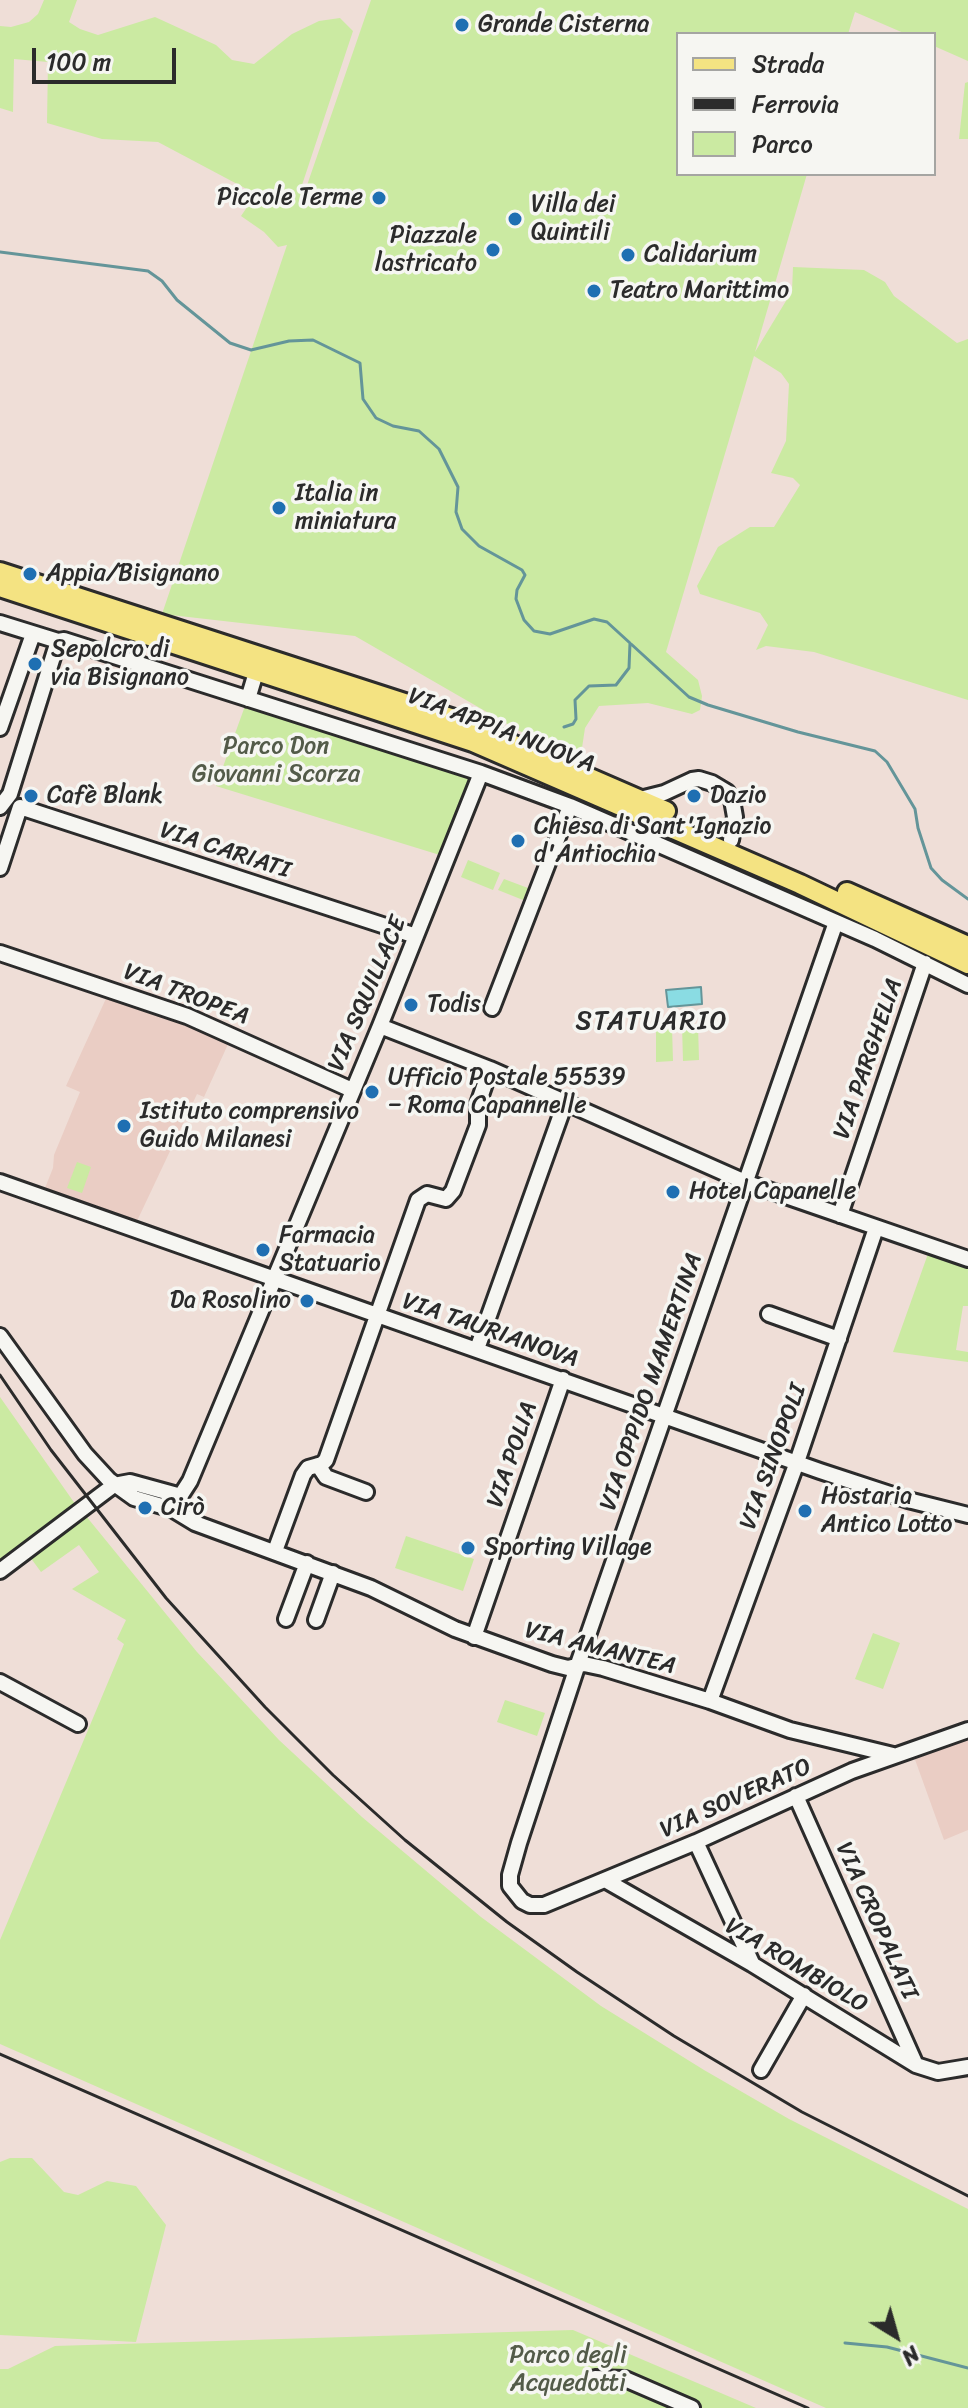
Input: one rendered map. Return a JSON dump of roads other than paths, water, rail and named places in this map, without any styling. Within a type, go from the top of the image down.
[{"type":"main road","name":"VIA APPIA NUOVA","points":[[0,572],[454,719],[640,799],[664,817],[968,964]]},
{"type":"main road","name":"VIA APPIA NUOVA","points":[[0,587],[473,742],[731,840],[968,946]]},
{"type":"street","name":"VIA APPIA NUOVA","points":[[0,623],[58,641],[64,640],[481,773],[570,806],[836,922],[968,985]]},
{"type":"street","points":[[0,728],[33,634]]},
{"type":"street","points":[[0,807],[10,794],[58,641]]},
{"type":"street","points":[[248,699],[257,669]]},
{"type":"street","name":"VIA SQUILLACE","points":[[172,1509],[190,1481],[380,1026],[481,773]]},
{"type":"street","points":[[640,799],[699,779],[727,792],[735,811],[731,840]]},
{"type":"street","points":[[654,841],[676,787]]},
{"type":"street","points":[[0,868],[20,807],[10,794]]},
{"type":"street","points":[[492,1008],[570,806]]},
{"type":"street","name":"VIA CARIATI","points":[[20,807],[416,936]]},
{"type":"street","points":[[0,823],[10,839]]},
{"type":"street","name":"VIA OPPIDO MAMERTINA","points":[[522,1901],[511,1889],[510,1875],[578,1664],[836,922]]},
{"type":"street","name":"VIA TROPEA","points":[[0,953],[187,1016],[352,1090]]},
{"type":"street","name":"VIA PARGHELIA","points":[[840,1215],[925,963]]},
{"type":"street","points":[[380,1026],[490,1069],[745,1182],[968,1259]]},
{"type":"street","points":[[275,1551],[303,1475],[308,1468],[326,1460],[419,1198],[427,1194],[446,1199],[453,1191],[478,1125],[478,1104],[490,1069]]},
{"type":"street","points":[[477,1349],[565,1103]]},
{"type":"street","name":"VIA TAURIANOVA","points":[[0,1182],[797,1462],[908,1500],[968,1515]]},
{"type":"street","name":"VIA SINOPOLI","points":[[710,1701],[797,1462],[876,1228]]},
{"type":"street","points":[[769,1314],[839,1339]]},
{"type":"street","points":[[0,1336],[85,1454],[114,1485]]},
{"type":"street","name":"VIA POLIA","points":[[474,1637],[563,1379]]},
{"type":"street","points":[[318,1465],[326,1477],[366,1492]]},
{"type":"street","points":[[0,1571],[114,1485],[130,1482],[181,1496]]},
{"type":"street","name":"VIA AMANTEA","points":[[114,1485],[139,1500],[172,1509],[190,1521],[379,1591],[474,1637],[564,1668],[578,1664],[611,1670],[803,1734],[894,1755]]},
{"type":"street","points":[[286,1619],[307,1563]]},
{"type":"street","points":[[316,1620],[333,1573]]},
{"type":"street","points":[[0,1682],[78,1724]]},
{"type":"street","name":"VIA SOVERATO","points":[[522,1901],[530,1905],[544,1905],[894,1755],[968,1730]]},
{"type":"street","name":"VIA CROPALATI","points":[[796,1796],[916,2065]]},
{"type":"street","points":[[696,1842],[752,1964]]},
{"type":"street","name":"VIA ROMBIOLO","points":[[605,1880],[752,1964],[916,2065],[938,2072],[968,2067]]},
{"type":"street","points":[[761,2070],[804,1995]]},
{"type":"street","points":[[595,2378],[625,2379],[692,2408]]},
{"type":"water","points":[[701,987],[702,1004],[668,1007],[666,990]]},
{"type":"waterway","points":[[0,252],[148,271],[162,281],[177,300],[230,343],[251,350],[289,341],[313,340],[360,363],[363,399],[376,418],[393,426],[419,431],[439,449],[458,487],[456,512],[462,529],[479,546],[522,570],[525,575],[516,599],[524,620],[534,631],[550,634],[594,619],[607,622],[689,697],[798,732],[875,751],[887,762],[915,809],[931,868],[968,899]]},
{"type":"waterway","points":[[564,727],[573,724],[576,719],[575,700],[589,686],[616,685],[629,668],[630,643]]},
{"type":"waterway","points":[[845,2343],[887,2347],[968,2368]]},
{"type":"railway","points":[[0,1375],[51,1450],[166,1598],[265,1707],[333,1775],[405,1840],[507,1922],[674,2036],[802,2112],[968,2196]]},
{"type":"railway","points":[[0,2054],[808,2408]]},
{"type":"place","name":"Grande Cisterna","points":[[462,25]]},
{"type":"place","name":"Piccole Terme","points":[[379,198]]},
{"type":"place","name":"Villa dei Quintili","points":[[515,219]]},
{"type":"place","name":"Piazzale lastricato","points":[[493,250]]},
{"type":"place","name":"Calidarium","points":[[628,255]]},
{"type":"place","name":"Teatro Marittimo","points":[[594,291]]},
{"type":"place","name":"Italia in miniatura","points":[[279,508]]},
{"type":"place","name":"Appia/Bisignano","points":[[30,574]]},
{"type":"place","name":"Sepolcro di via Bisignano","points":[[35,664]]},
{"type":"place","name":"Cafè Blank","points":[[31,796]]},
{"type":"place","name":"Dazio","points":[[694,796]]},
{"type":"place","name":"Chiesa di Sant'Ignazio d'Antiochia","points":[[518,841]]},
{"type":"place","name":"Todis","points":[[411,1005]]},
{"type":"place","name":"Ufficio Postale 55539 – Roma Capannelle","points":[[372,1092]]},
{"type":"place","name":"Istituto comprensivo Guido Milanesi","points":[[124,1126]]},
{"type":"place","name":"Hotel Capanelle","points":[[673,1192]]},
{"type":"place","name":"Farmacia Statuario","points":[[263,1250]]},
{"type":"place","name":"Da Rosolino","points":[[307,1301]]},
{"type":"place","name":"Cirò","points":[[145,1508]]},
{"type":"place","name":"Hostaria Antico Lotto","points":[[805,1511]]},
{"type":"place","name":"Sporting Village","points":[[468,1548]]},
{"type":"district","name":"STATUARIO","points":[[652,1022]]},
{"type":"park label","name":"Parco Don Giovanni Scorza","points":[[276,761]]},
{"type":"park label","name":"Parco degli Acquedotti","points":[[568,2370]]}]
